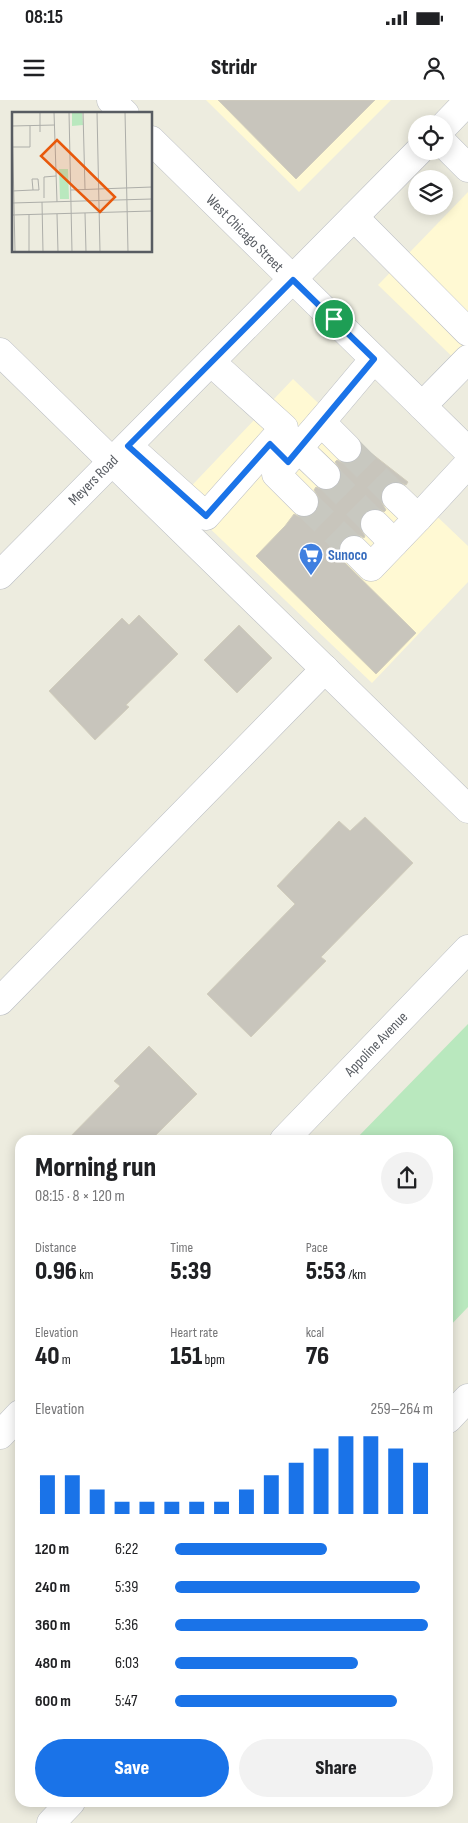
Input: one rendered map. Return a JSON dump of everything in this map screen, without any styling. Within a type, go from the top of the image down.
[{"type":"street","points":[[111,100],[123,112]]},
{"type":"street","points":[[453,117],[468,101]]},
{"type":"street","name":"West Chicago Street","points":[[152,141],[468,451]]},
{"type":"street","points":[[453,153],[468,168]]},
{"type":"street","name":"Meyers Road","points":[[0,575],[410,160]]},
{"type":"street","points":[[354,217],[468,332]]},
{"type":"street","points":[[0,352],[120,454],[206,516],[321,422],[374,359]]},
{"type":"street","points":[[422,406],[468,359]]},
{"type":"street","points":[[211,362],[284,428],[286,452],[276,474],[304,502]]},
{"type":"street","points":[[321,422],[347,448]]},
{"type":"street","points":[[286,452],[326,475]]},
{"type":"street","points":[[120,454],[325,669],[468,809]]},
{"type":"street","points":[[354,550],[372,567],[468,464]]},
{"type":"street","points":[[396,497],[418,518]]},
{"type":"street","points":[[374,524],[394,543]]},
{"type":"street","points":[[0,1001],[325,669]]},
{"type":"street","name":"Appoline Avenue","points":[[289,1135],[468,949]]},
{"type":"street","points":[[453,1414],[468,1398]]},
{"type":"street","points":[[0,1435],[15,1419]]},
{"type":"street","points":[[51,1823],[66,1807]]},
{"type":"shaded area","points":[[206,100],[391,100],[299,192]]},
{"type":"shaded area","points":[[468,192],[468,372],[378,285],[446,215],[453,215],[453,208]]},
{"type":"shaded area","points":[[293,379],[468,546],[468,582],[372,683],[179,499]]},
{"type":"green space","points":[[468,1024],[468,1307],[453,1323],[453,1135],[360,1135]]},
{"type":"building","points":[[218,100],[375,100],[296,179]]},
{"type":"building","points":[[362,446],[408,482],[406,485],[392,482],[385,486],[381,493],[381,501],[386,510],[384,512],[379,509],[371,509],[364,513],[360,520],[360,528],[365,536],[364,538],[358,535],[350,535],[343,539],[339,546],[339,554],[343,561],[416,633],[376,674],[256,556],[294,514],[300,517],[308,517],[315,513],[319,506],[319,498],[314,490],[316,487],[330,490],[337,486],[341,479],[341,471],[335,462],[337,460],[343,463],[351,463],[358,459],[362,452]]},
{"type":"building","points":[[139,615],[178,654],[126,705],[129,707],[95,740],[49,691],[122,618],[129,625]]},
{"type":"building","points":[[239,625],[272,658],[237,693],[204,660]]},
{"type":"building","points":[[365,817],[413,863],[321,957],[326,961],[251,1037],[207,994],[295,904],[277,886],[339,821],[350,831]]},
{"type":"building","points":[[149,1046],[197,1094],[156,1135],[72,1135],[120,1086],[114,1081]]},
{"type":"tunnel","points":[[347,448],[396,497]]},
{"type":"tunnel","points":[[326,475],[375,524]]},
{"type":"tunnel","points":[[304,502],[354,550]]},
{"type":"place","name":"Sunoco","points":[[311,576]]},
{"type":"route","points":[[293,280],[334,319],[374,359],[288,462],[270,444],[206,516],[128,446],[293,280]]}]
